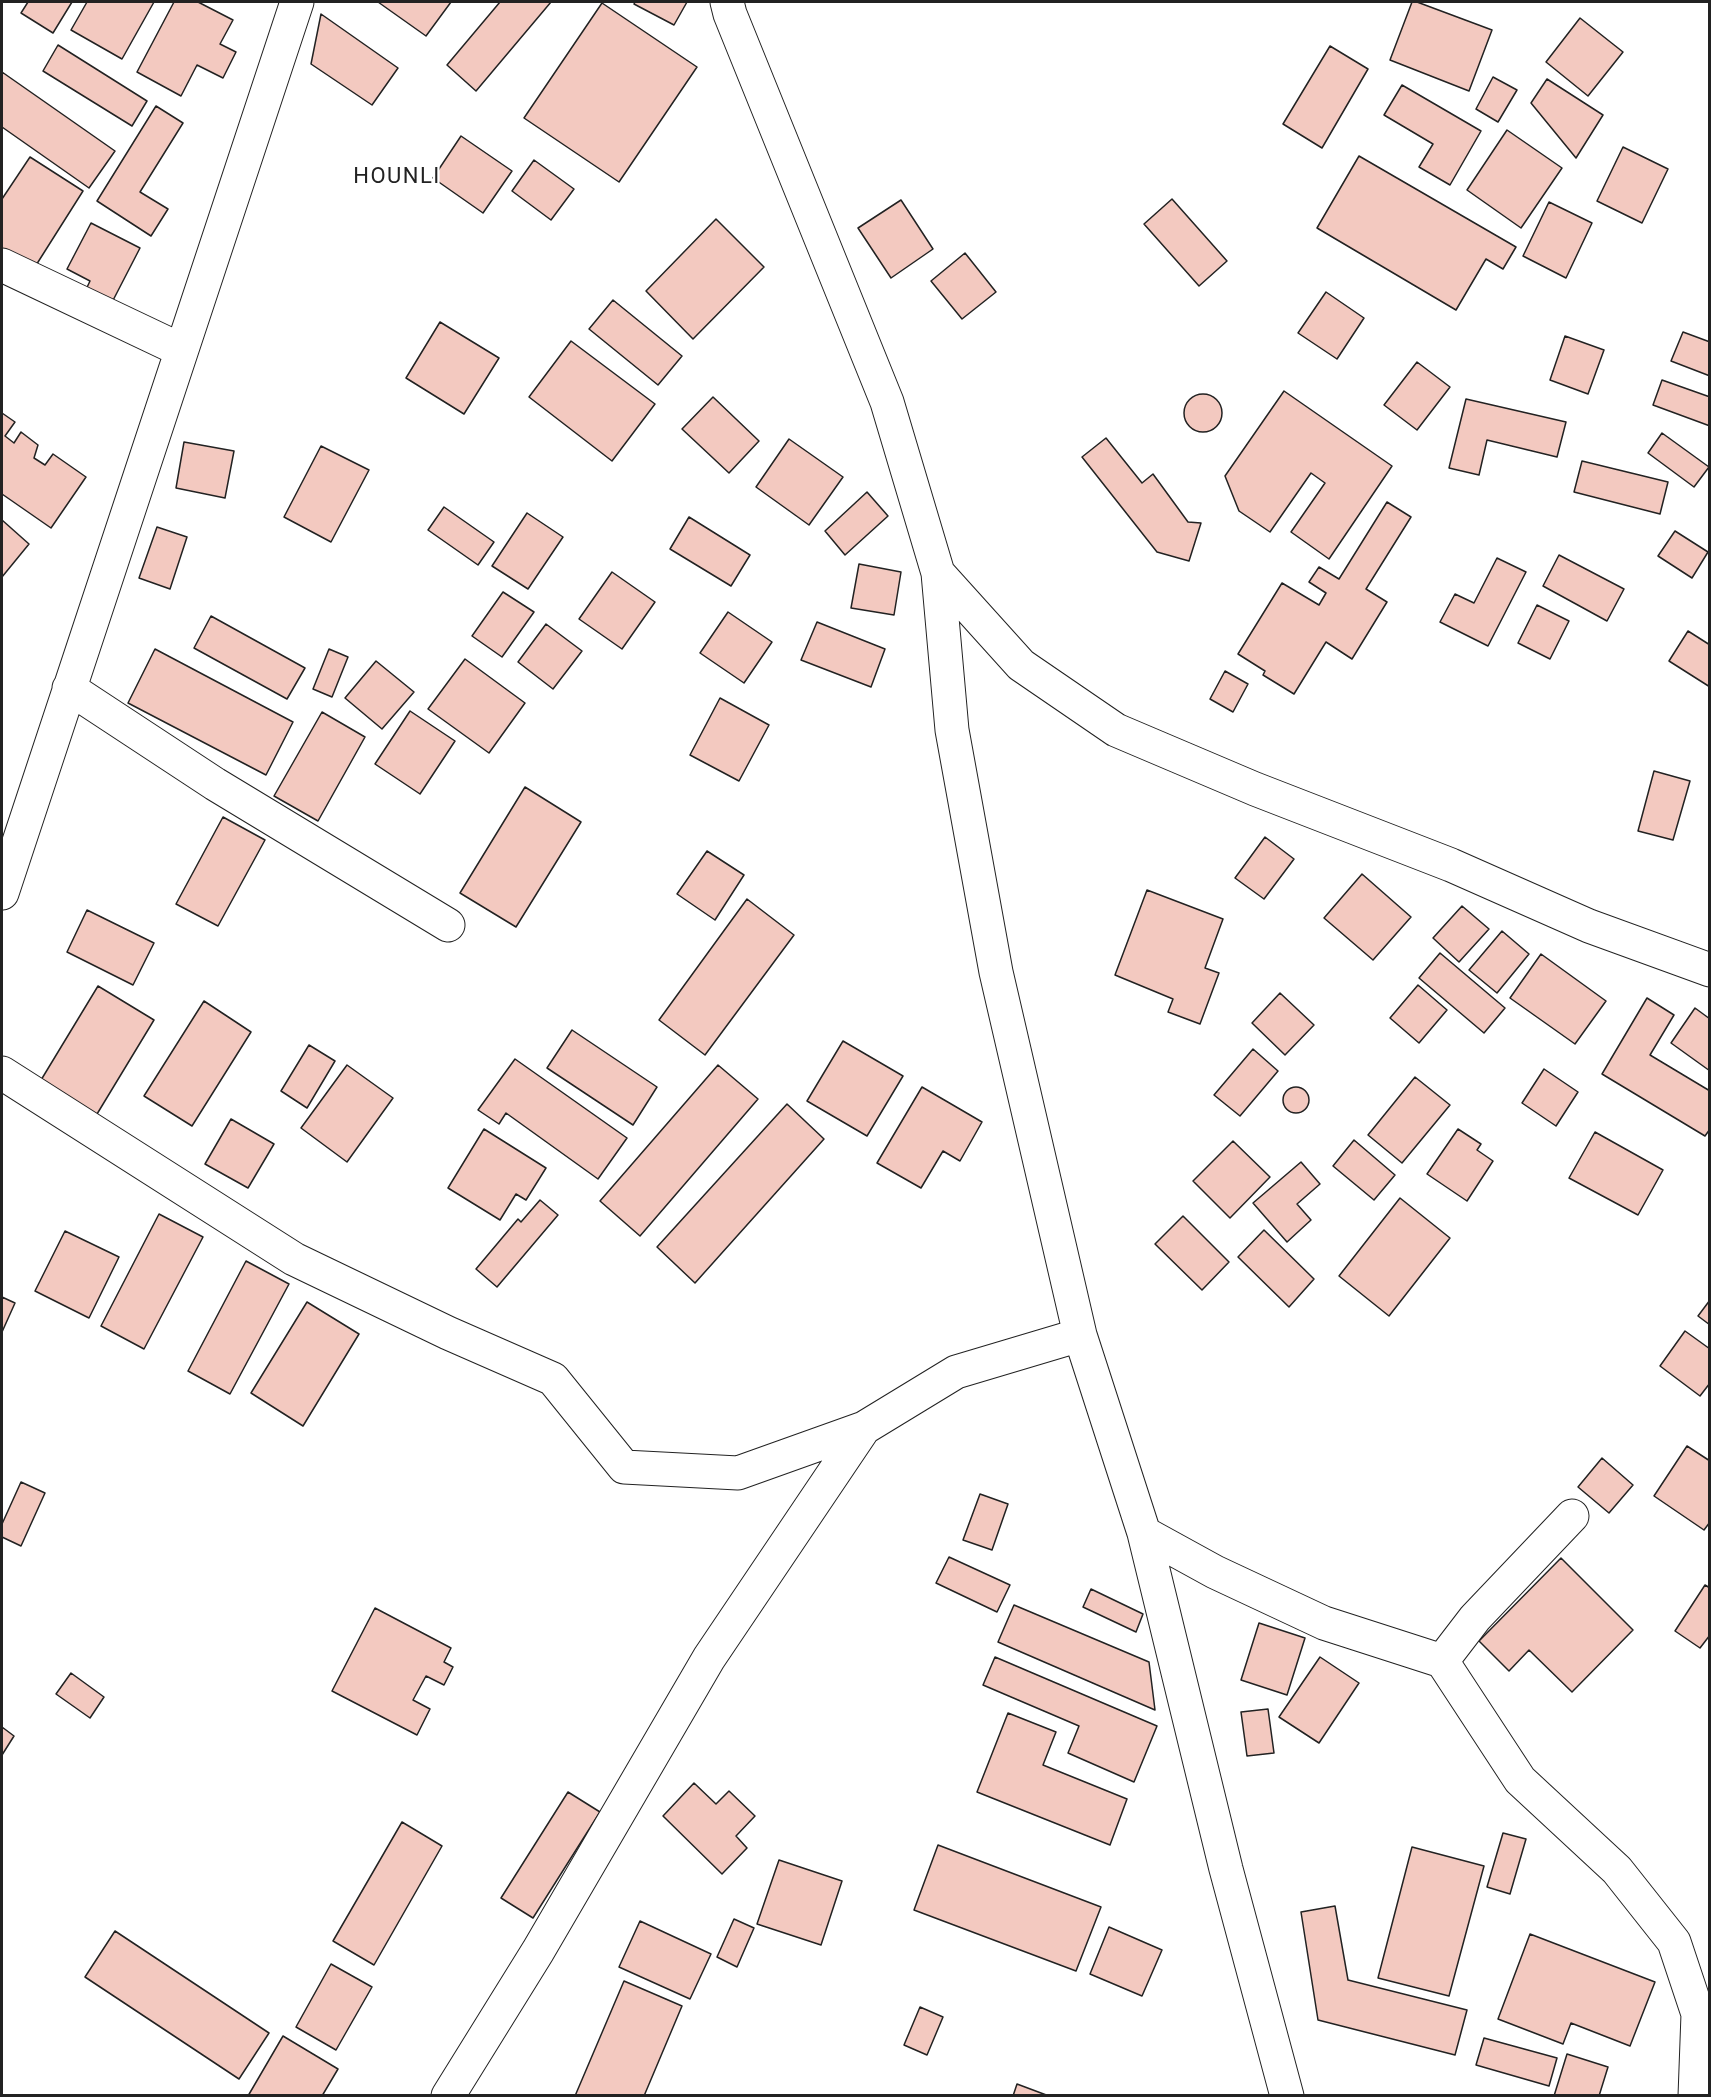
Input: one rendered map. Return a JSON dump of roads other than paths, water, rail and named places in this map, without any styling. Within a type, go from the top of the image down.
[{"type":"street","points":[[2,893],[297,2]]},
{"type":"street","points":[[727,2],[887,402],[938,573],[952,730],[996,972],[1080,1335],[1144,1533],[1226,1869],[1287,2096]]},
{"type":"street","points":[[2,265],[182,350]]},
{"type":"street","points":[[938,573],[1020,665],[1116,730],[1255,789],[1451,865],[1589,926],[1710,970]]},
{"type":"street","points":[[69,688],[215,784],[448,925]]},
{"type":"street","points":[[2,1073],[294,1258],[448,1334],[553,1379],[624,1467],[738,1473],[864,1428],[956,1372],[1080,1335]]},
{"type":"street","points":[[448,2096],[538,1951],[709,1658],[864,1428]]},
{"type":"street","points":[[1442,1661],[1475,1618],[1572,1516]]},
{"type":"street","points":[[1144,1533],[1215,1572],[1324,1623],[1442,1661],[1520,1780],[1617,1870],[1674,1942],[1698,2014],[1695,2096]]},
{"type":"district","name":"HOUNLI","points":[[397,177]]}]
